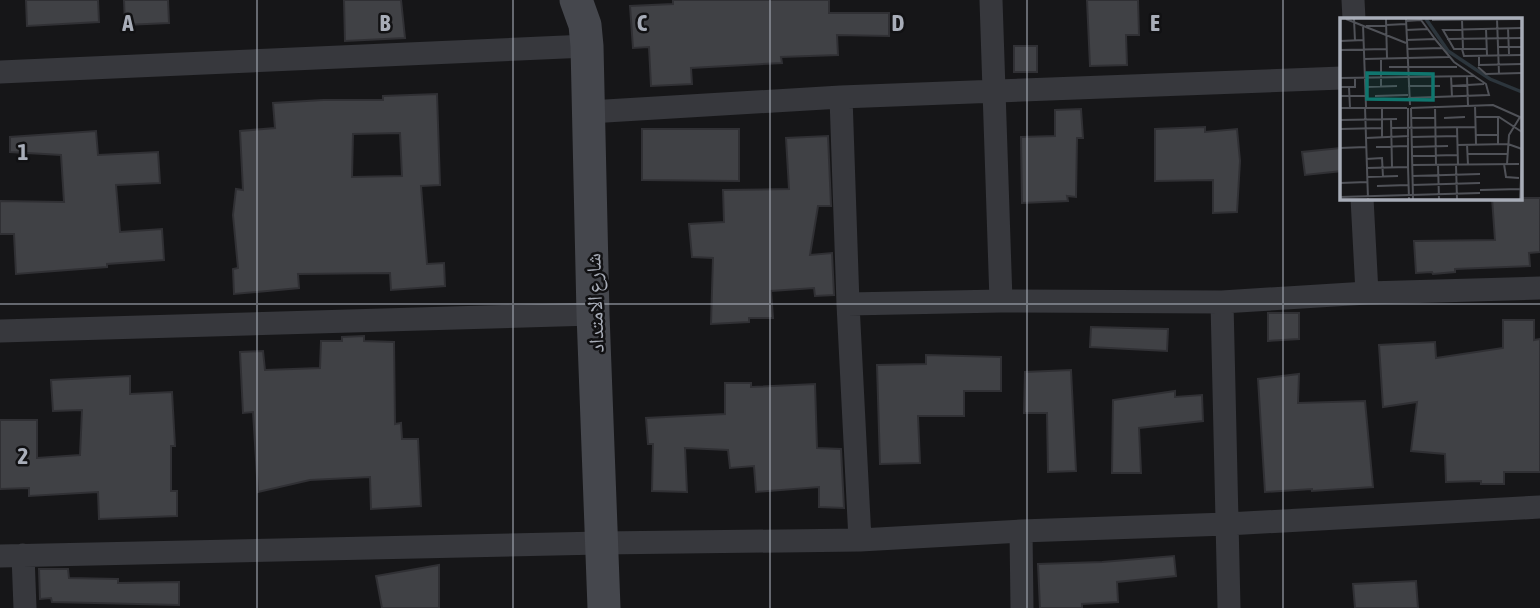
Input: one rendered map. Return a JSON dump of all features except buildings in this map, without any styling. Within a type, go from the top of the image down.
[{"type":"street","points":[[991,0],[1001,301]]},
{"type":"street","points":[[1353,0],[1354,18]]},
{"type":"street","points":[[0,72],[584,18]]},
{"type":"street","name":"شارع الامتداد","points":[[584,18],[604,608]]},
{"type":"street","points":[[589,112],[841,97],[1340,78]]},
{"type":"street","points":[[841,97],[860,540]]},
{"type":"street","points":[[1362,200],[1367,293]]},
{"type":"street","points":[[848,304],[1001,301],[1222,302],[1367,293],[1540,288]]},
{"type":"street","points":[[1222,302],[1229,608]]},
{"type":"street","points":[[0,331],[593,313]]},
{"type":"street","points":[[25,608],[12,555],[860,540],[1540,507]]},
{"type":"street","points":[[1021,531],[1022,608]]}]
